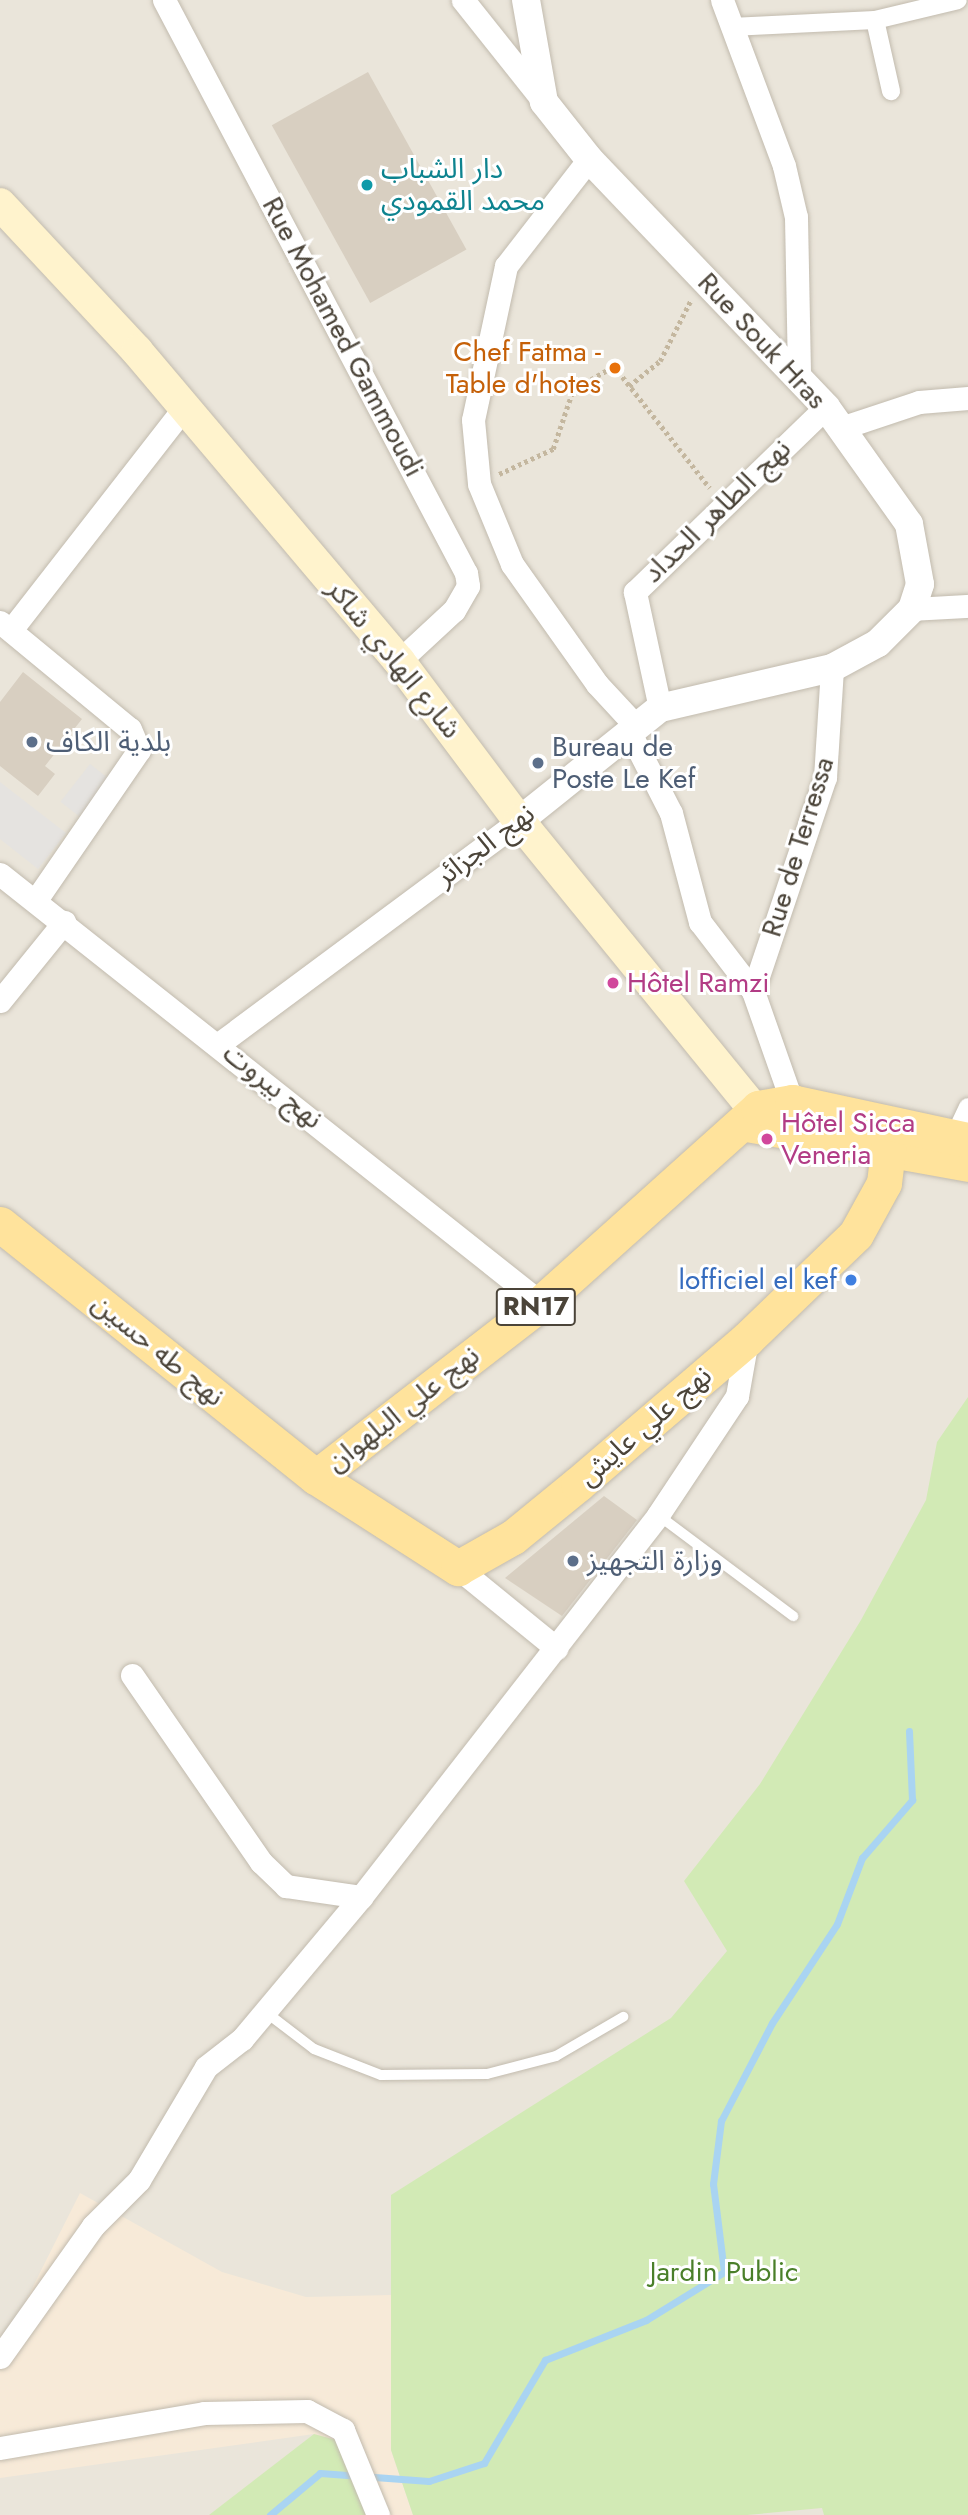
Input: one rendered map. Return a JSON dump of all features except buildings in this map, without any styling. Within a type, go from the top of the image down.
[{"type":"main road","name":"شارع الهادي شاكر","points":[[0,204],[183,409],[399,661],[519,821],[758,1120]]},
{"type":"main road","points":[[758,1120],[792,1102],[889,1137]]},
{"type":"main road","points":[[758,1120],[889,1137],[964,1137]]},
{"type":"main road","name":"نهج علي البلهوان","points":[[316,1477],[541,1303],[758,1120]]},
{"type":"main road","name":"نهج علي عايش","points":[[458,1568],[513,1537],[747,1339],[856,1234],[877,1202],[889,1137]]},
{"type":"main road","name":"نهج طه حسين","points":[[3,1232],[316,1477]]},
{"type":"main road","points":[[316,1477],[458,1568]]},
{"type":"street","name":"Rue Mohamed Gammoudi","points":[[164,0],[466,573],[468,586],[454,610],[399,661]]},
{"type":"street","points":[[463,0],[544,102]]},
{"type":"street","points":[[526,0],[544,102]]},
{"type":"street","points":[[722,0],[785,166],[796,217],[799,379]]},
{"type":"street","points":[[731,27],[875,20],[958,0]]},
{"type":"street","points":[[875,20],[891,91]]},
{"type":"street","name":"Rue Souk Hras","points":[[544,102],[589,159],[833,417],[909,524],[920,584],[912,610]]},
{"type":"street","points":[[589,159],[506,266],[473,420],[479,484],[512,564],[597,684],[631,727],[671,813],[700,922],[752,991],[792,1102]]},
{"type":"street","points":[[833,417],[919,402],[968,398]]},
{"type":"street","points":[[36,900],[139,750],[130,729],[5,626],[183,409]]},
{"type":"street","name":"نهج الطاهر الحداد","points":[[660,708],[635,592],[723,503],[833,417]]},
{"type":"street","points":[[912,610],[968,606]]},
{"type":"street","name":"نهج الجزائر","points":[[220,1044],[519,821],[631,727],[660,708],[832,668],[878,643],[912,610]]},
{"type":"street","name":"Rue de Terressa","points":[[752,991],[825,778],[832,668]]},
{"type":"street","name":"نهج بيروت","points":[[0,874],[220,1044],[541,1303]]},
{"type":"street","points":[[0,1000],[64,922]]},
{"type":"street","points":[[0,2357],[105,2210],[146,2170],[206,2067],[242,2039],[263,2010],[361,1897],[657,1514],[737,1396],[747,1339]]},
{"type":"street","points":[[458,1568],[556,1648]]},
{"type":"street","points":[[132,1675],[261,1862],[286,1886],[361,1897]]},
{"type":"street","points":[[0,2448],[204,2413],[307,2411],[330,2419],[354,2448],[377,2513]]},
{"type":"lane","points":[[657,1514],[793,1616]]},
{"type":"lane","points":[[263,2010],[314,2049],[381,2075],[487,2074],[556,2056],[623,2017]]},
{"type":"path","points":[[629,386],[660,361],[702,278]]},
{"type":"path","points":[[479,484],[552,449],[573,390],[614,366],[723,503]]},
{"type":"shaded area","points":[[0,0],[968,0],[968,2515],[0,2515]]},
{"type":"shaded area","points":[[90,764],[109,779],[79,817],[60,802]]},
{"type":"shaded area","points":[[0,782],[66,833],[38,869],[0,839]]},
{"type":"shaded area","points":[[80,2193],[222,2272],[306,2297],[391,2295],[391,2450],[413,2515],[367,2515],[314,2434],[0,2478],[0,2352]]},
{"type":"green space","name":"Jardin Public","points":[[968,1397],[968,2515],[824,2515],[822,2508],[747,2515],[413,2515],[391,2450],[391,2195],[671,2018],[727,1951],[684,1881],[760,1784],[861,1620],[926,1500],[937,1442]]},
{"type":"green space","points":[[314,2434],[336,2440],[367,2515],[209,2515]]},
{"type":"waterway","points":[[270,2515],[320,2473],[429,2481],[484,2463],[545,2360],[646,2320],[724,2272],[713,2184],[721,2121],[772,2023],[837,1924],[862,1858],[912,1800],[909,1731]]},
{"type":"place","name":"دار الشباب محمد القمودي","points":[[367,185]]},
{"type":"place","name":"Chef Fatma - Table d'hotes","points":[[615,368]]},
{"type":"place","name":"بلدية الكاف","points":[[32,742]]},
{"type":"place","name":"Bureau de Poste Le Kef","points":[[538,763]]},
{"type":"place","name":"Hôtel Ramzi","points":[[613,983]]},
{"type":"place","name":"Hôtel Sicca Veneria","points":[[767,1139]]},
{"type":"place","name":"lofficiel el kef","points":[[851,1280]]},
{"type":"place","name":"وزارة التجهيز","points":[[573,1561]]}]
